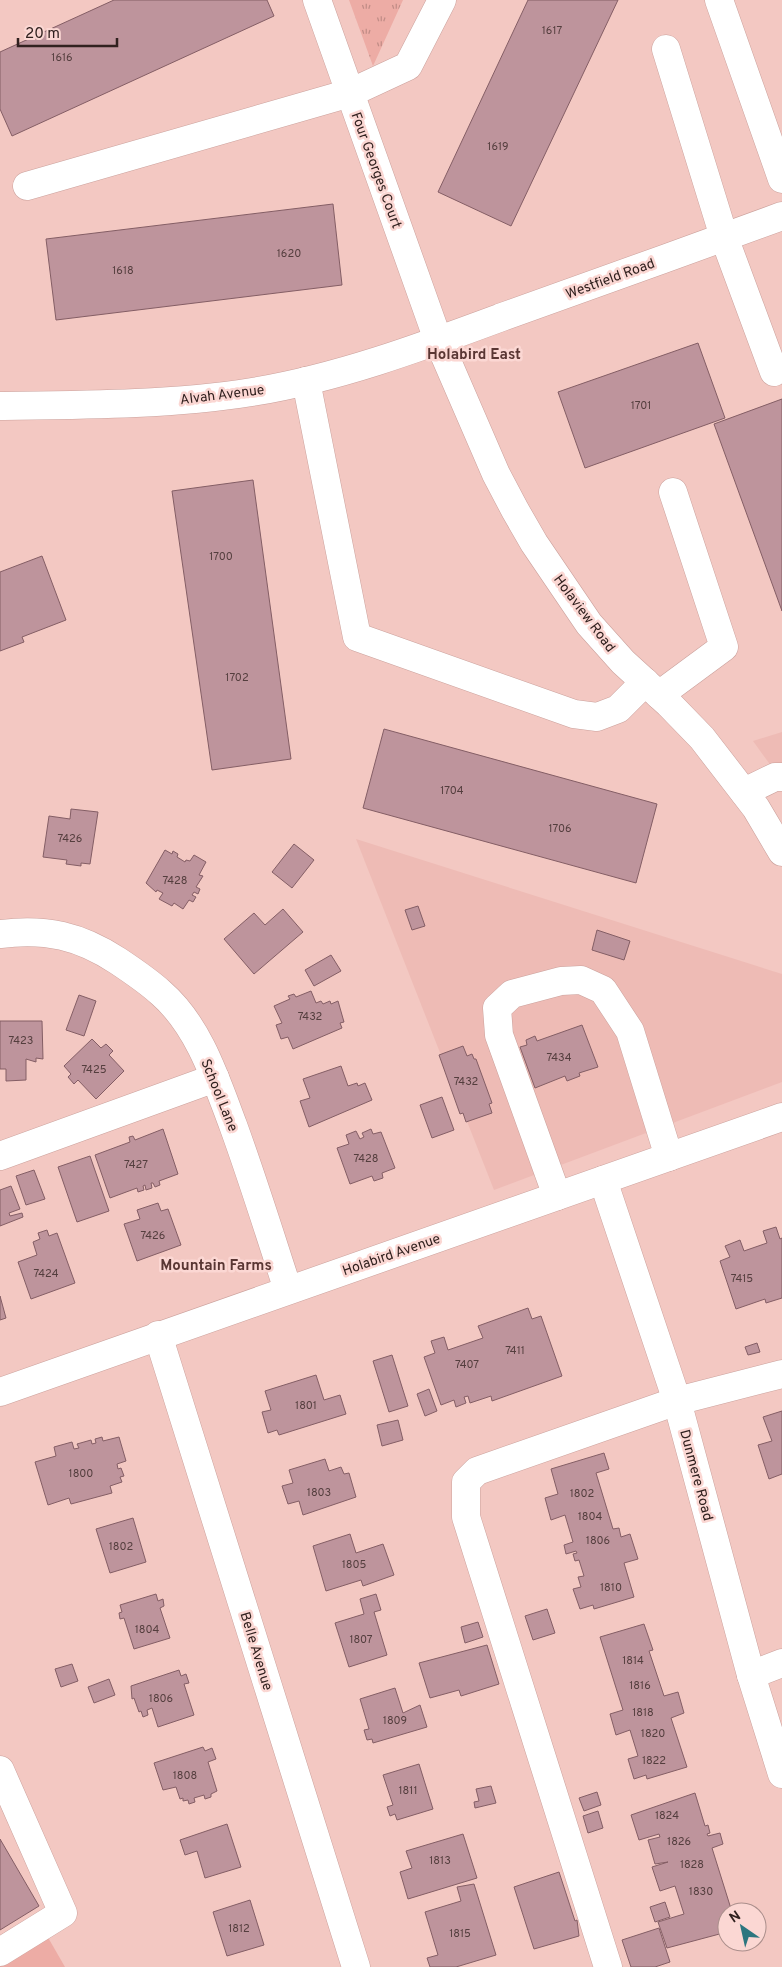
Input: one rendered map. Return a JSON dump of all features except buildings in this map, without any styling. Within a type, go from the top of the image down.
[{"type":"street","name":"Four Georges Court","points":[[316,0],[438,340]]},
{"type":"street","points":[[27,186],[350,93],[408,66],[442,0]]},
{"type":"street","points":[[719,0],[782,179]]},
{"type":"street","points":[[666,49],[724,237],[774,372]]},
{"type":"street","name":"Westfield Road","points":[[438,340],[782,216]]},
{"type":"street","name":"Alvah Avenue","points":[[0,406],[207,398],[253,392],[306,381],[376,361],[438,340]]},
{"type":"street","name":"Holaview Road","points":[[438,340],[496,474],[534,543],[589,624],[622,662],[652,688],[702,738],[744,792],[782,852]]},
{"type":"street","points":[[306,381],[357,637],[574,714],[597,717],[618,709],[724,647],[673,492]]},
{"type":"street","points":[[744,792],[774,777],[782,777]]},
{"type":"street","name":"School Lane","points":[[0,934],[27,931],[63,935],[96,947],[129,968],[162,993],[185,1022],[215,1078],[247,1164],[288,1290]]},
{"type":"street","points":[[557,1196],[499,1034],[497,1008],[512,994],[561,981],[582,980],[603,990],[630,1031],[669,1156]]},
{"type":"street","points":[[0,1156],[215,1078]]},
{"type":"street","name":"Holabird Avenue","points":[[0,1392],[782,1117]]},
{"type":"street","name":"Dunmere Road","points":[[603,1180],[677,1402],[750,1675],[782,1774]]},
{"type":"street","name":"Belle Avenue","points":[[158,1335],[356,1967]]},
{"type":"street","points":[[608,1967],[466,1517],[466,1482],[477,1471],[677,1402],[782,1374]]},
{"type":"street","points":[[750,1675],[782,1664]]},
{"type":"street","points":[[0,1770],[63,1913],[0,1952]]},
{"type":"shaded area","points":[[782,732],[782,781],[753,741]]},
{"type":"shaded area","points":[[356,839],[782,974],[782,1082],[494,1190]]},
{"type":"green space","points":[[349,0],[403,0],[373,66]]},
{"type":"green space","points":[[46,1934],[65,1967],[0,1967],[0,1961]]},
{"type":"district","name":"Holabird East","points":[[474,354]]},
{"type":"district","name":"Mountain Farms","points":[[216,1265]]}]
